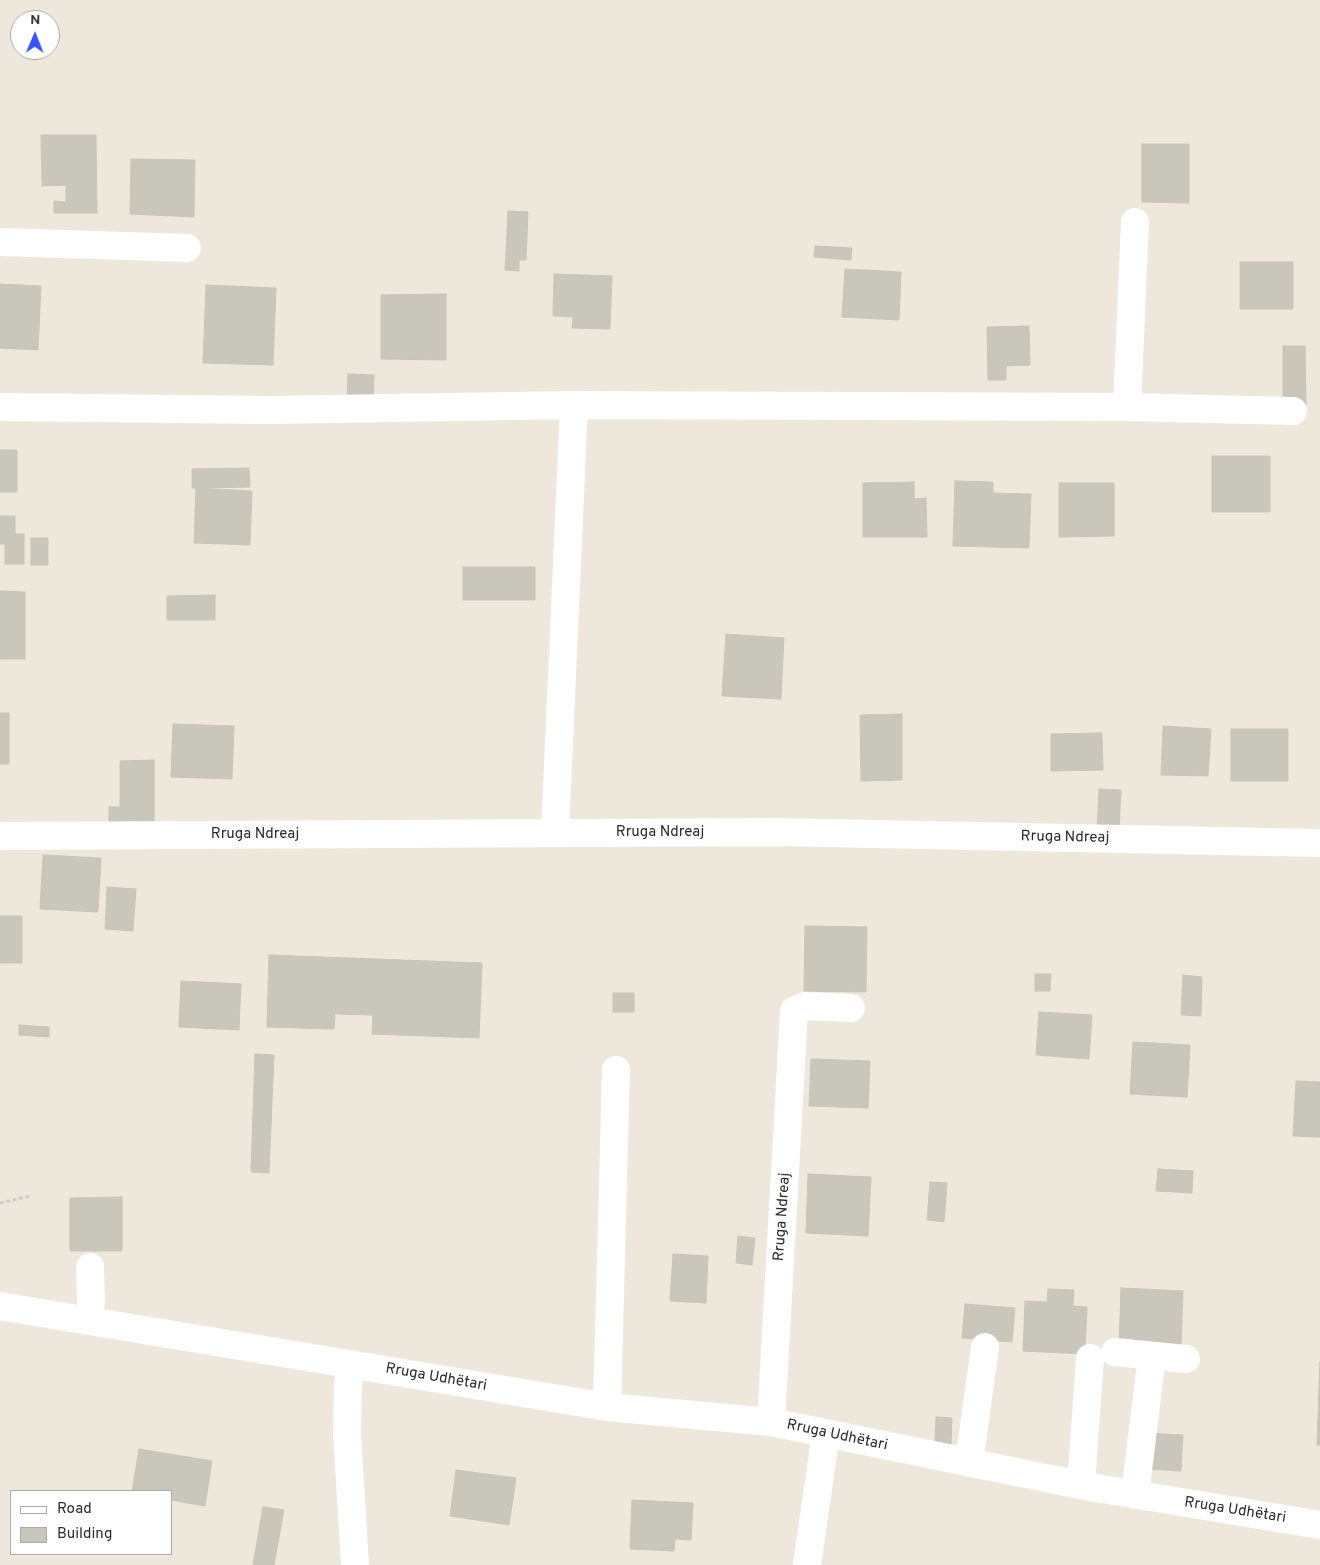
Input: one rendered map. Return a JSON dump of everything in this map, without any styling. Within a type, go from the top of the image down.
[{"type":"street","points":[[1127,407],[1135,222]]},
{"type":"street","points":[[0,242],[187,248]]},
{"type":"street","points":[[555,833],[574,405]]},
{"type":"street","points":[[0,407],[270,410],[574,405],[1127,407],[1293,411]]},
{"type":"street","name":"Rruga Ndreaj","points":[[0,836],[775,832],[1320,843]]},
{"type":"street","name":"Rruga Ndreaj","points":[[770,1422],[794,1011],[805,1006],[851,1008]]},
{"type":"street","points":[[608,1407],[616,1070]]},
{"type":"street","points":[[88,1320],[91,1302],[90,1267]]},
{"type":"street","name":"Rruga Udhëtari","points":[[0,1306],[608,1407],[770,1422],[1135,1495],[1320,1525]]},
{"type":"street","points":[[970,1463],[985,1347]]},
{"type":"street","points":[[1082,1485],[1103,1355],[1186,1359]]},
{"type":"street","points":[[1135,1495],[1152,1356]]},
{"type":"street","points":[[351,1364],[348,1385],[347,1433],[356,1565]]},
{"type":"street","points":[[807,1565],[826,1434]]},
{"type":"path","points":[[0,1203],[30,1196]]},
{"type":"building","points":[[41,135],[96,135],[97,213],[54,213],[54,201],[66,202],[66,185],[42,186]]},
{"type":"building","points":[[1142,144],[1189,144],[1189,203],[1142,202]]},
{"type":"building","points":[[131,159],[195,160],[194,217],[130,214]]},
{"type":"building","points":[[508,211],[528,212],[526,260],[519,260],[519,271],[505,270]]},
{"type":"building","points":[[815,246],[852,248],[851,260],[814,257]]},
{"type":"building","points":[[1240,262],[1293,262],[1293,309],[1240,309]]},
{"type":"building","points":[[845,269],[901,272],[899,320],[842,317]]},
{"type":"building","points":[[554,274],[612,276],[610,329],[572,328],[573,317],[553,316]]},
{"type":"building","points":[[0,284],[41,286],[38,350],[0,348]]},
{"type":"building","points":[[206,285],[276,288],[273,365],[203,363]]},
{"type":"building","points":[[446,294],[446,360],[381,359],[381,295]]},
{"type":"building","points":[[1029,326],[1030,365],[1006,366],[1006,380],[988,380],[987,327]]},
{"type":"building","points":[[1283,346],[1305,346],[1306,405],[1283,405]]},
{"type":"building","points":[[348,374],[374,375],[373,401],[347,400]]},
{"type":"building","points":[[0,450],[17,450],[17,492],[0,492]]},
{"type":"building","points":[[1212,456],[1270,456],[1270,512],[1212,512]]},
{"type":"building","points":[[249,468],[250,487],[192,488],[192,469]]},
{"type":"building","points":[[955,481],[993,482],[993,493],[1031,494],[1029,548],[953,546]]},
{"type":"building","points":[[914,482],[914,499],[926,498],[927,537],[863,537],[863,483]]},
{"type":"building","points":[[1059,483],[1114,483],[1114,536],[1059,537]]},
{"type":"building","points":[[196,488],[252,491],[250,545],[194,543]]},
{"type":"building","points":[[0,516],[15,516],[15,534],[24,534],[24,564],[5,564],[5,544],[0,544]]},
{"type":"building","points":[[31,538],[48,538],[48,565],[31,565]]},
{"type":"building","points":[[463,567],[535,567],[535,600],[463,600]]},
{"type":"building","points":[[0,591],[25,592],[25,659],[0,659]]},
{"type":"building","points":[[215,595],[215,620],[167,620],[167,596]]},
{"type":"building","points":[[726,634],[784,638],[781,699],[722,696]]},
{"type":"building","points":[[0,713],[9,713],[9,764],[0,764]]},
{"type":"building","points":[[902,714],[902,780],[861,781],[860,715]]},
{"type":"building","points":[[173,724],[234,726],[232,779],[171,777]]},
{"type":"building","points":[[1163,726],[1211,729],[1208,776],[1161,775]]},
{"type":"building","points":[[1231,729],[1288,729],[1288,781],[1231,781]]},
{"type":"building","points":[[1102,733],[1103,770],[1051,771],[1051,734]]},
{"type":"building","points":[[154,760],[154,830],[109,830],[109,807],[120,807],[120,761]]},
{"type":"building","points":[[1099,789],[1121,790],[1119,831],[1097,830]]},
{"type":"building","points":[[43,855],[101,858],[98,912],[40,909]]},
{"type":"building","points":[[107,887],[136,889],[133,931],[105,929]]},
{"type":"building","points":[[0,916],[22,916],[22,963],[0,963]]},
{"type":"building","points":[[805,926],[867,927],[866,992],[804,991]]},
{"type":"building","points":[[269,955],[482,963],[479,1038],[372,1034],[373,1015],[335,1014],[334,1029],[267,1027]]},
{"type":"building","points":[[1035,974],[1051,974],[1050,991],[1035,991]]},
{"type":"building","points":[[1183,975],[1202,977],[1201,1016],[1181,1015]]},
{"type":"building","points":[[181,981],[241,984],[239,1030],[179,1027]]},
{"type":"building","points":[[613,993],[634,993],[634,1012],[613,1012]]},
{"type":"building","points":[[1039,1012],[1092,1015],[1089,1059],[1036,1055]]},
{"type":"building","points":[[19,1025],[49,1027],[49,1037],[19,1035]]},
{"type":"building","points":[[1133,1042],[1190,1045],[1187,1097],[1130,1094]]},
{"type":"building","points":[[255,1054],[274,1055],[269,1173],[251,1172]]},
{"type":"building","points":[[811,1059],[870,1061],[868,1108],[809,1106]]},
{"type":"building","points":[[1296,1081],[1320,1082],[1320,1137],[1293,1136]]},
{"type":"building","points":[[1158,1169],[1193,1171],[1192,1193],[1156,1191]]},
{"type":"building","points":[[808,1174],[871,1177],[868,1236],[806,1233]]},
{"type":"building","points":[[930,1182],[947,1183],[944,1222],[927,1220]]},
{"type":"building","points":[[122,1197],[122,1251],[70,1251],[70,1198]]},
{"type":"building","points":[[738,1236],[755,1238],[752,1265],[736,1263]]},
{"type":"building","points":[[673,1254],[708,1256],[706,1303],[670,1301]]},
{"type":"building","points":[[1121,1288],[1183,1291],[1181,1348],[1119,1345]]},
{"type":"building","points":[[1048,1289],[1074,1290],[1073,1306],[1087,1307],[1085,1354],[1023,1351],[1025,1301],[1047,1302]]},
{"type":"building","points":[[965,1304],[1015,1308],[1012,1342],[962,1338]]},
{"type":"building","points":[[1320,1362],[1320,1445],[1317,1445]]},
{"type":"building","points":[[936,1417],[952,1418],[951,1445],[935,1444]]},
{"type":"building","points":[[1145,1433],[1183,1435],[1181,1471],[1143,1469]]},
{"type":"building","points":[[139,1449],[212,1461],[205,1506],[172,1500],[172,1490],[132,1490]]},
{"type":"building","points":[[456,1470],[516,1478],[509,1525],[450,1516]]},
{"type":"building","points":[[632,1500],[693,1503],[691,1540],[675,1539],[674,1551],[630,1549]]},
{"type":"building","points":[[263,1507],[284,1510],[274,1565],[253,1565]]}]
